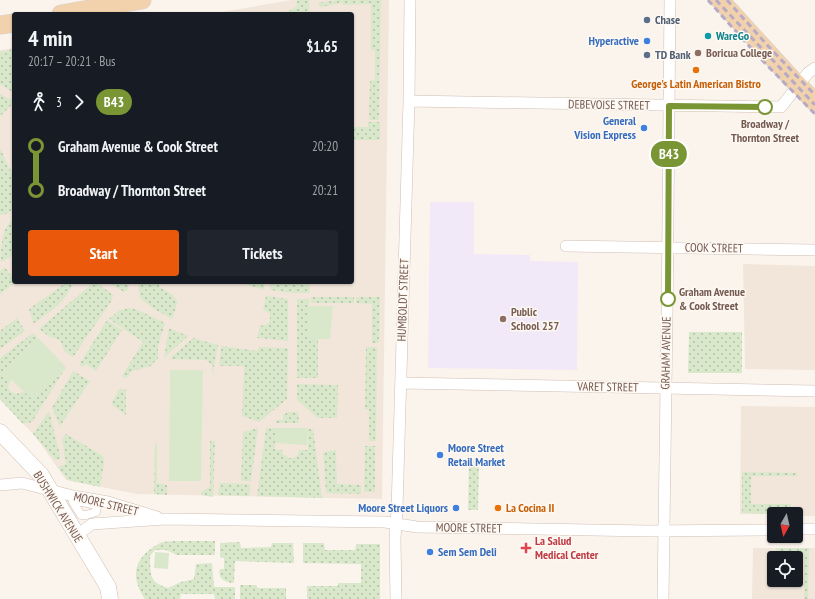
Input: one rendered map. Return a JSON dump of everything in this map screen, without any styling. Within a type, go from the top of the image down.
[{"type":"main road","points":[[66,12],[84,5],[142,0]]},
{"type":"main road","points":[[720,0],[815,102]]},
{"type":"main road","points":[[0,25],[12,23]]},
{"type":"main road","name":"BUSHWICK AVENUE","points":[[0,432],[41,475],[77,535],[109,593],[120,599]]},
{"type":"street","name":"HUMBOLDT STREET","points":[[396,599],[395,539],[409,101],[410,0]]},
{"type":"street","name":"GRAHAM AVENUE","points":[[663,599],[669,247],[670,5],[680,0]]},
{"type":"street","points":[[798,85],[808,73],[815,68]]},
{"type":"street","name":"DEBEVOISE STREET","points":[[409,101],[780,107],[798,85]]},
{"type":"street","name":"COOK STREET","points":[[566,246],[815,250]]},
{"type":"street","name":"VARET STREET","points":[[401,383],[815,391]]},
{"type":"street","name":"MOORE STREET","points":[[0,485],[22,483],[73,496],[108,502],[165,519]]},
{"type":"street","name":"MOORE STREET","points":[[77,535],[92,524],[165,519],[396,523],[417,527],[664,531],[767,530]]},
{"type":"street","points":[[803,530],[815,529]]},
{"type":"shaded area","points":[[292,0],[389,0],[382,499],[137,494],[66,480],[36,437],[0,400],[0,50],[12,48],[12,284],[354,284],[354,12],[222,12]]},
{"type":"shaded area","name":"Public School 257","points":[[430,202],[474,202],[474,254],[530,255],[530,261],[578,262],[577,370],[428,368]]},
{"type":"shaded area","points":[[743,264],[815,266],[815,370],[745,369]]},
{"type":"shaded area","points":[[741,406],[815,407],[815,516],[803,516],[803,507],[767,507],[767,514],[740,514]]},
{"type":"shaded area","points":[[753,548],[815,548],[815,599],[752,599]]},
{"type":"green space","points":[[297,0],[309,0],[309,12],[287,12],[297,6]]},
{"type":"green space","points":[[337,0],[381,0],[379,120],[369,120],[370,81],[375,80],[375,51],[371,50],[371,4],[343,5],[343,3],[320,7],[318,3]]},
{"type":"green space","points":[[12,49],[12,92],[0,84],[0,52]]},
{"type":"green space","points":[[0,94],[12,100],[12,105],[0,116]]},
{"type":"green space","points":[[368,122],[380,122],[380,140],[354,140],[354,127],[368,127]]},
{"type":"green space","points":[[0,148],[12,174],[12,210],[8,213],[0,215]]},
{"type":"green space","points":[[12,221],[12,256],[1,262],[1,249],[4,232]]},
{"type":"green space","points":[[5,267],[12,277],[12,284],[13,284],[0,294],[0,271]]},
{"type":"green space","points":[[64,284],[72,284],[67,295],[57,306],[34,324],[29,309]]},
{"type":"green space","points":[[92,284],[99,284],[113,295],[112,300],[73,357],[65,352],[60,340],[50,337],[39,329]]},
{"type":"green space","points":[[111,284],[129,284],[128,290],[124,292]]},
{"type":"green space","points":[[138,284],[159,284],[159,286],[173,295],[178,301],[172,319],[154,309],[140,298]]},
{"type":"green space","points":[[245,284],[265,284],[264,290]]},
{"type":"green space","points":[[271,284],[309,284],[310,293],[293,293],[270,290]]},
{"type":"green space","points":[[266,296],[288,299],[288,341],[257,338],[260,326],[268,324],[270,320],[270,314],[263,309]]},
{"type":"green space","points":[[311,297],[354,297],[354,303],[311,303]]},
{"type":"green space","points":[[356,297],[380,297],[379,343],[372,343],[372,304],[356,303]]},
{"type":"green space","points":[[297,299],[309,299],[309,339],[318,339],[318,378],[297,378]]},
{"type":"green space","points":[[309,306],[333,306],[330,339],[309,339]]},
{"type":"green space","points":[[129,308],[138,310],[165,323],[158,346],[158,358],[151,366],[132,371],[126,379],[122,376],[143,342],[109,319],[118,311]]},
{"type":"green space","points":[[17,318],[25,331],[0,349],[0,331]]},
{"type":"green space","points":[[107,320],[122,330],[96,371],[86,364],[83,367],[79,365]]},
{"type":"green space","points":[[169,328],[188,336],[164,358]]},
{"type":"green space","points":[[689,332],[742,332],[742,373],[688,373]]},
{"type":"green space","points":[[33,333],[38,338],[3,372],[11,380],[8,385],[9,390],[16,394],[23,391],[31,398],[64,365],[66,367],[32,422],[23,424],[0,399],[0,358]]},
{"type":"green space","points":[[38,338],[64,365],[31,398],[3,372]]},
{"type":"green space","points":[[193,338],[218,345],[212,377],[212,365],[206,360],[169,359]]},
{"type":"green space","points":[[221,346],[257,351],[259,347],[288,348],[287,399],[259,422],[242,416],[244,366],[219,366]]},
{"type":"green space","points":[[366,347],[377,347],[376,441],[369,441],[369,410],[365,409]]},
{"type":"green space","points":[[170,370],[203,370],[201,481],[169,481]]},
{"type":"green space","points":[[73,371],[90,381],[60,426],[52,408]]},
{"type":"green space","points":[[297,384],[338,385],[337,418],[318,418],[297,400]]},
{"type":"green space","points":[[120,388],[126,390],[126,415],[111,404]]},
{"type":"green space","points":[[49,411],[61,459],[55,460],[33,434]]},
{"type":"green space","points":[[288,412],[298,412],[299,423],[276,423],[276,420],[283,420],[283,415]]},
{"type":"green space","points":[[258,428],[251,481],[241,481],[243,432]]},
{"type":"green space","points":[[266,428],[276,428],[275,450],[282,450],[283,454],[289,458],[293,458],[298,455],[299,450],[308,450],[308,429],[313,429],[322,498],[257,496]]},
{"type":"green space","points":[[276,428],[308,428],[307,445],[275,443]]},
{"type":"green space","points":[[66,434],[103,456],[104,463],[100,487],[68,480],[58,467],[66,464],[62,440]]},
{"type":"green space","points":[[210,441],[215,441],[213,497],[201,495],[201,492],[210,487]]},
{"type":"green space","points":[[155,443],[157,443],[157,483],[167,485],[167,495],[154,494]]},
{"type":"green space","points":[[365,446],[375,446],[375,492],[364,492]]},
{"type":"green space","points":[[336,450],[337,484],[361,485],[361,494],[326,493],[323,452]]},
{"type":"green space","points":[[469,459],[479,459],[478,510],[468,510]]},
{"type":"green space","points":[[742,472],[797,473],[798,476],[751,476],[751,504],[791,504],[791,507],[767,507],[767,514],[742,513]]},
{"type":"green space","points":[[220,483],[250,484],[249,496],[218,495]]},
{"type":"green space","points":[[167,541],[215,541],[215,555],[177,555],[166,550],[155,550],[150,556],[151,572],[154,580],[162,586],[168,588],[181,582],[194,579],[196,564],[212,563],[214,587],[235,587],[235,599],[215,599],[214,594],[181,594],[180,599],[145,599],[136,578],[136,572],[141,559],[145,553],[160,543]]},
{"type":"green space","points":[[240,542],[241,548],[271,547],[272,543],[293,543],[294,563],[235,561],[234,582],[227,582],[221,578],[219,572],[220,569],[224,569],[224,558],[220,557],[220,543]]},
{"type":"green space","points":[[303,543],[324,543],[325,550],[355,550],[356,544],[380,544],[380,599],[307,599],[307,586],[338,586],[338,583],[361,583],[361,564],[303,563]]},
{"type":"green space","points":[[776,548],[809,548],[808,599],[804,599],[803,551],[776,551]]},
{"type":"green space","points":[[155,552],[169,553],[168,569],[154,568]]},
{"type":"green space","points":[[240,585],[256,585],[258,588],[286,588],[286,599],[240,599]]},
{"type":"railway","points":[[708,0],[757,55],[815,114]]},
{"type":"railway","points":[[716,0],[815,105]]},
{"type":"railway","points":[[727,0],[815,95]]},
{"type":"bus line","name":"B43","points":[[668,299],[669,106],[765,107]]},
{"type":"place","name":"Chase","points":[[647,20]]},
{"type":"place","name":"WareGo","points":[[708,36]]},
{"type":"place","name":"Hyperactive","points":[[647,41]]},
{"type":"place","name":"Boricua College","points":[[698,53]]},
{"type":"place","name":"TD Bank","points":[[647,55]]},
{"type":"place","name":"George's Latin American Bistro","points":[[696,70]]},
{"type":"place","name":"Broadway / Thornton Street","points":[[765,107]]},
{"type":"place","name":"General Vision Express","points":[[644,128]]},
{"type":"place","name":"Graham Avenue & Cook Street","points":[[668,299]]},
{"type":"place","name":"Public School 257","points":[[503,319]]},
{"type":"place","name":"Moore Street Retail Market","points":[[440,455]]},
{"type":"place","name":"Moore Street Liquors","points":[[456,508]]},
{"type":"place","name":"La Cocina II","points":[[498,508]]},
{"type":"place","name":"La Salud Medical Center","points":[[526,548]]},
{"type":"place","name":"Sem Sem Deli","points":[[430,552]]}]
